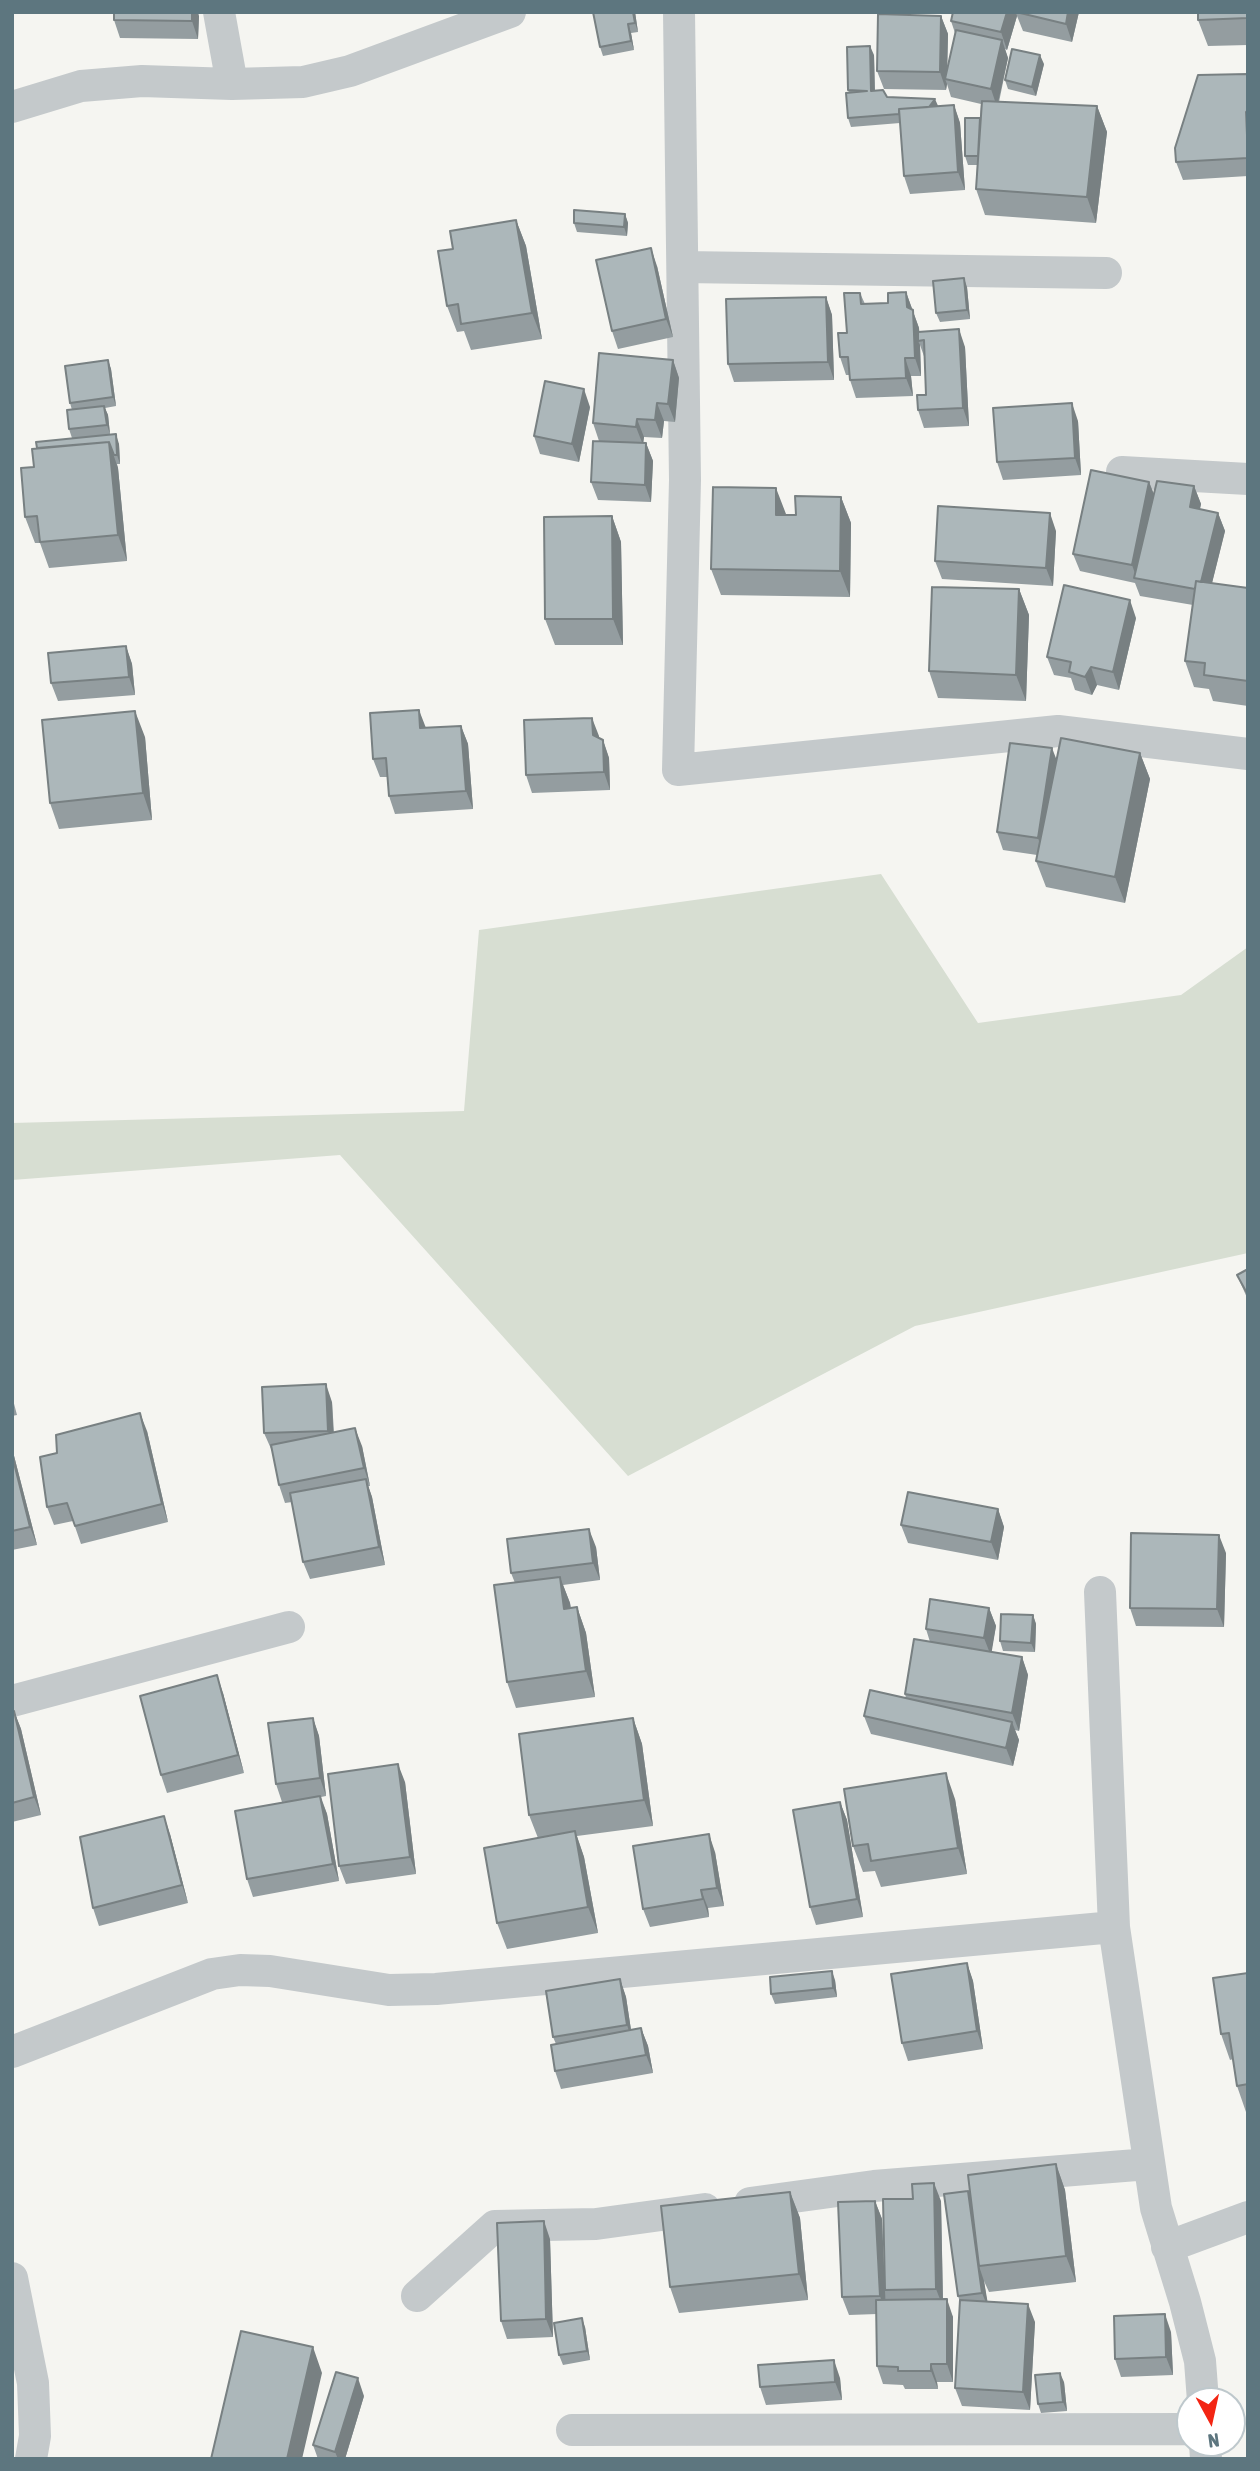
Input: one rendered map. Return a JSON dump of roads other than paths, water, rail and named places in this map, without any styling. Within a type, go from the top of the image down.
[{"type":"street","points":[[219,12],[232,84]]},
{"type":"street","points":[[12,107],[81,86],[142,81],[232,84],[303,82],[350,71],[510,12]]},
{"type":"street","points":[[679,12],[685,480],[678,769],[1058,731],[1248,754]]},
{"type":"street","points":[[683,267],[1107,273]]},
{"type":"street","points":[[1122,472],[1248,479]]},
{"type":"street","points":[[1100,1592],[1114,1927],[1156,2208],[1185,2302],[1200,2361],[1202,2387]]},
{"type":"street","points":[[12,1701],[289,1627]]},
{"type":"street","points":[[12,2052],[212,1974],[240,1970],[270,1971],[389,1990],[436,1989],[1114,1927]]},
{"type":"street","points":[[417,2296],[495,2226],[596,2224],[874,2186],[1149,2164]]},
{"type":"street","points":[[1167,2247],[1248,2217]]},
{"type":"street","points":[[12,2278],[20,2359],[33,2383],[35,2436],[31,2459]]},
{"type":"street","points":[[572,2430],[1176,2429]]}]
